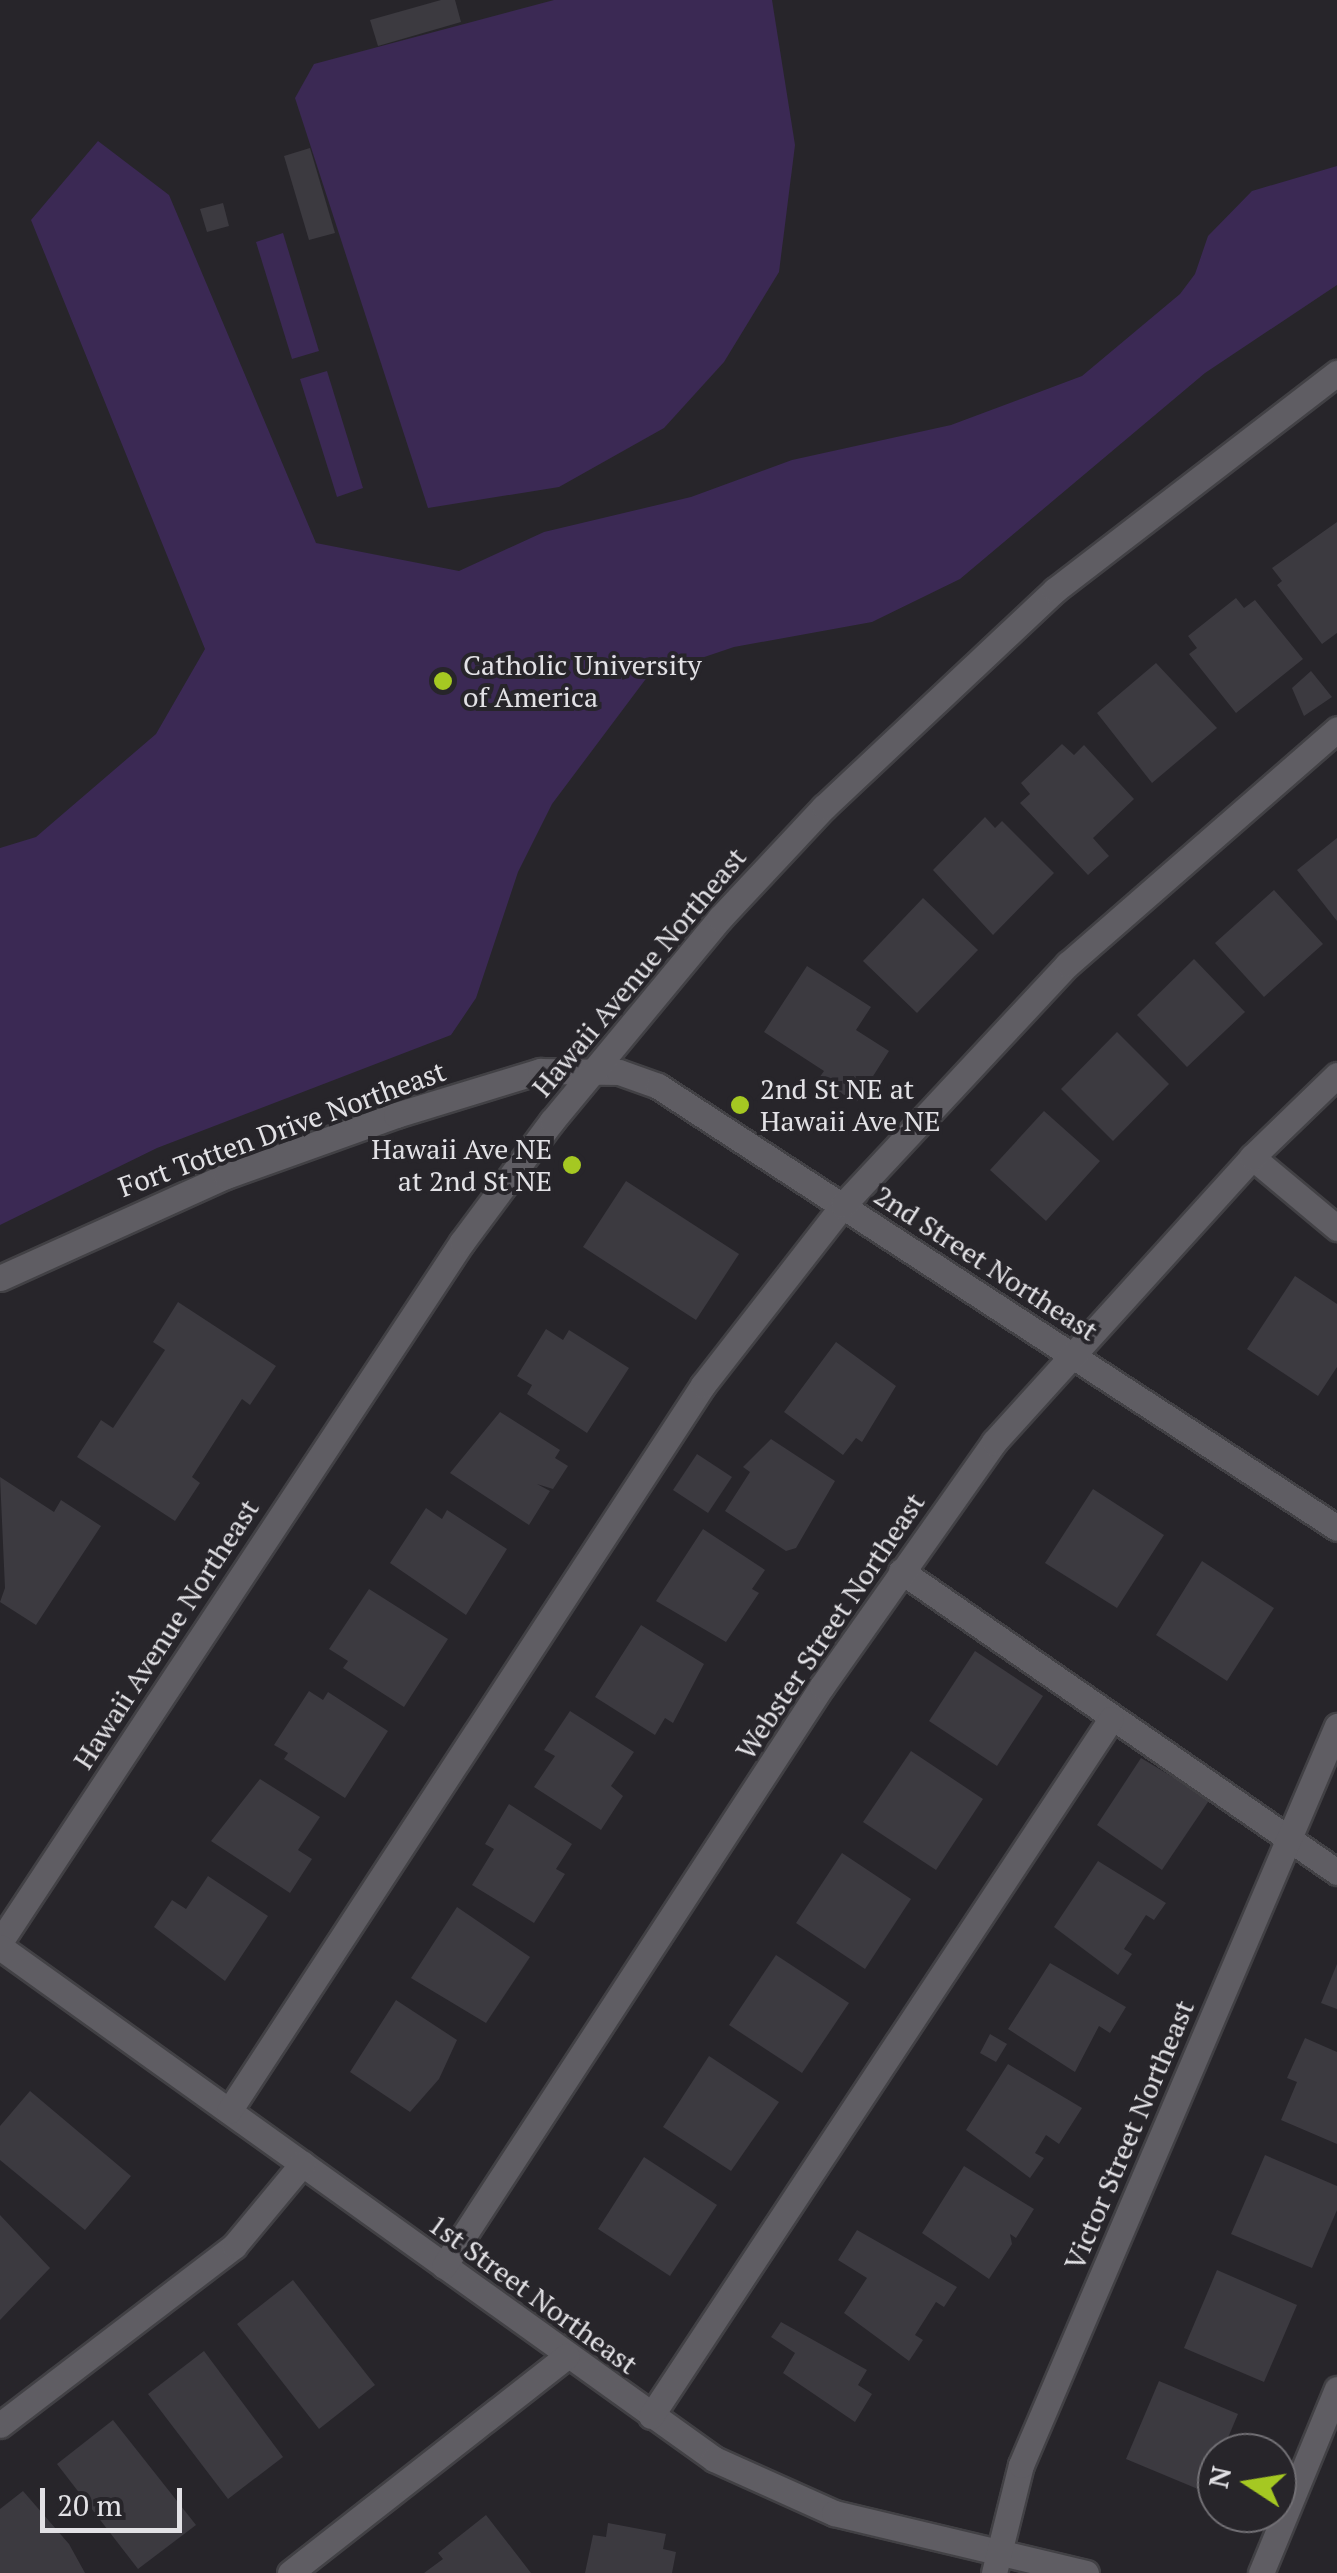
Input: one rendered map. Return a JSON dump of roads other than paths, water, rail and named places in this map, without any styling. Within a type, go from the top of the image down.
[{"type":"street","name":"Hawaii Avenue Northeast","points":[[0,1945],[375,1370],[595,1067],[772,862],[935,699],[1111,543],[1337,373]]},
{"type":"street","points":[[229,2111],[704,1385],[843,1205],[1068,964],[1337,729]]},
{"type":"street","name":"2nd Street Northeast","points":[[595,1067],[658,1086],[1337,1528]]},
{"type":"street","name":"Fort Totten Drive Northeast","points":[[0,1278],[160,1204],[353,1129],[540,1071],[595,1067]]},
{"type":"street","name":"Webster Street Northeast","points":[[444,2266],[901,1571],[1025,1403],[1252,1157],[1337,1074]]},
{"type":"street","points":[[1252,1157],[1337,1228]]},
{"type":"street","points":[[901,1571],[1286,1842],[1337,1872]]},
{"type":"street","points":[[650,2416],[1111,1719]]},
{"type":"street","name":"Victor Street Northeast","points":[[996,2563],[1021,2465],[1337,1726]]},
{"type":"street","name":"1st Street Northeast","points":[[0,1945],[714,2459],[813,2506],[996,2563],[1086,2573]]},
{"type":"street","points":[[0,2425],[234,2246],[302,2164]]},
{"type":"street","points":[[290,2573],[567,2356]]},
{"type":"street","points":[[1261,2573],[1337,2389]]},
{"type":"place","name":"Catholic University of America","points":[[443,681]]},
{"type":"place","name":"2nd St NE at Hawaii Ave NE","points":[[740,1105]]},
{"type":"place","name":"Hawaii Ave NE at 2nd St NE","points":[[572,1165]]}]
